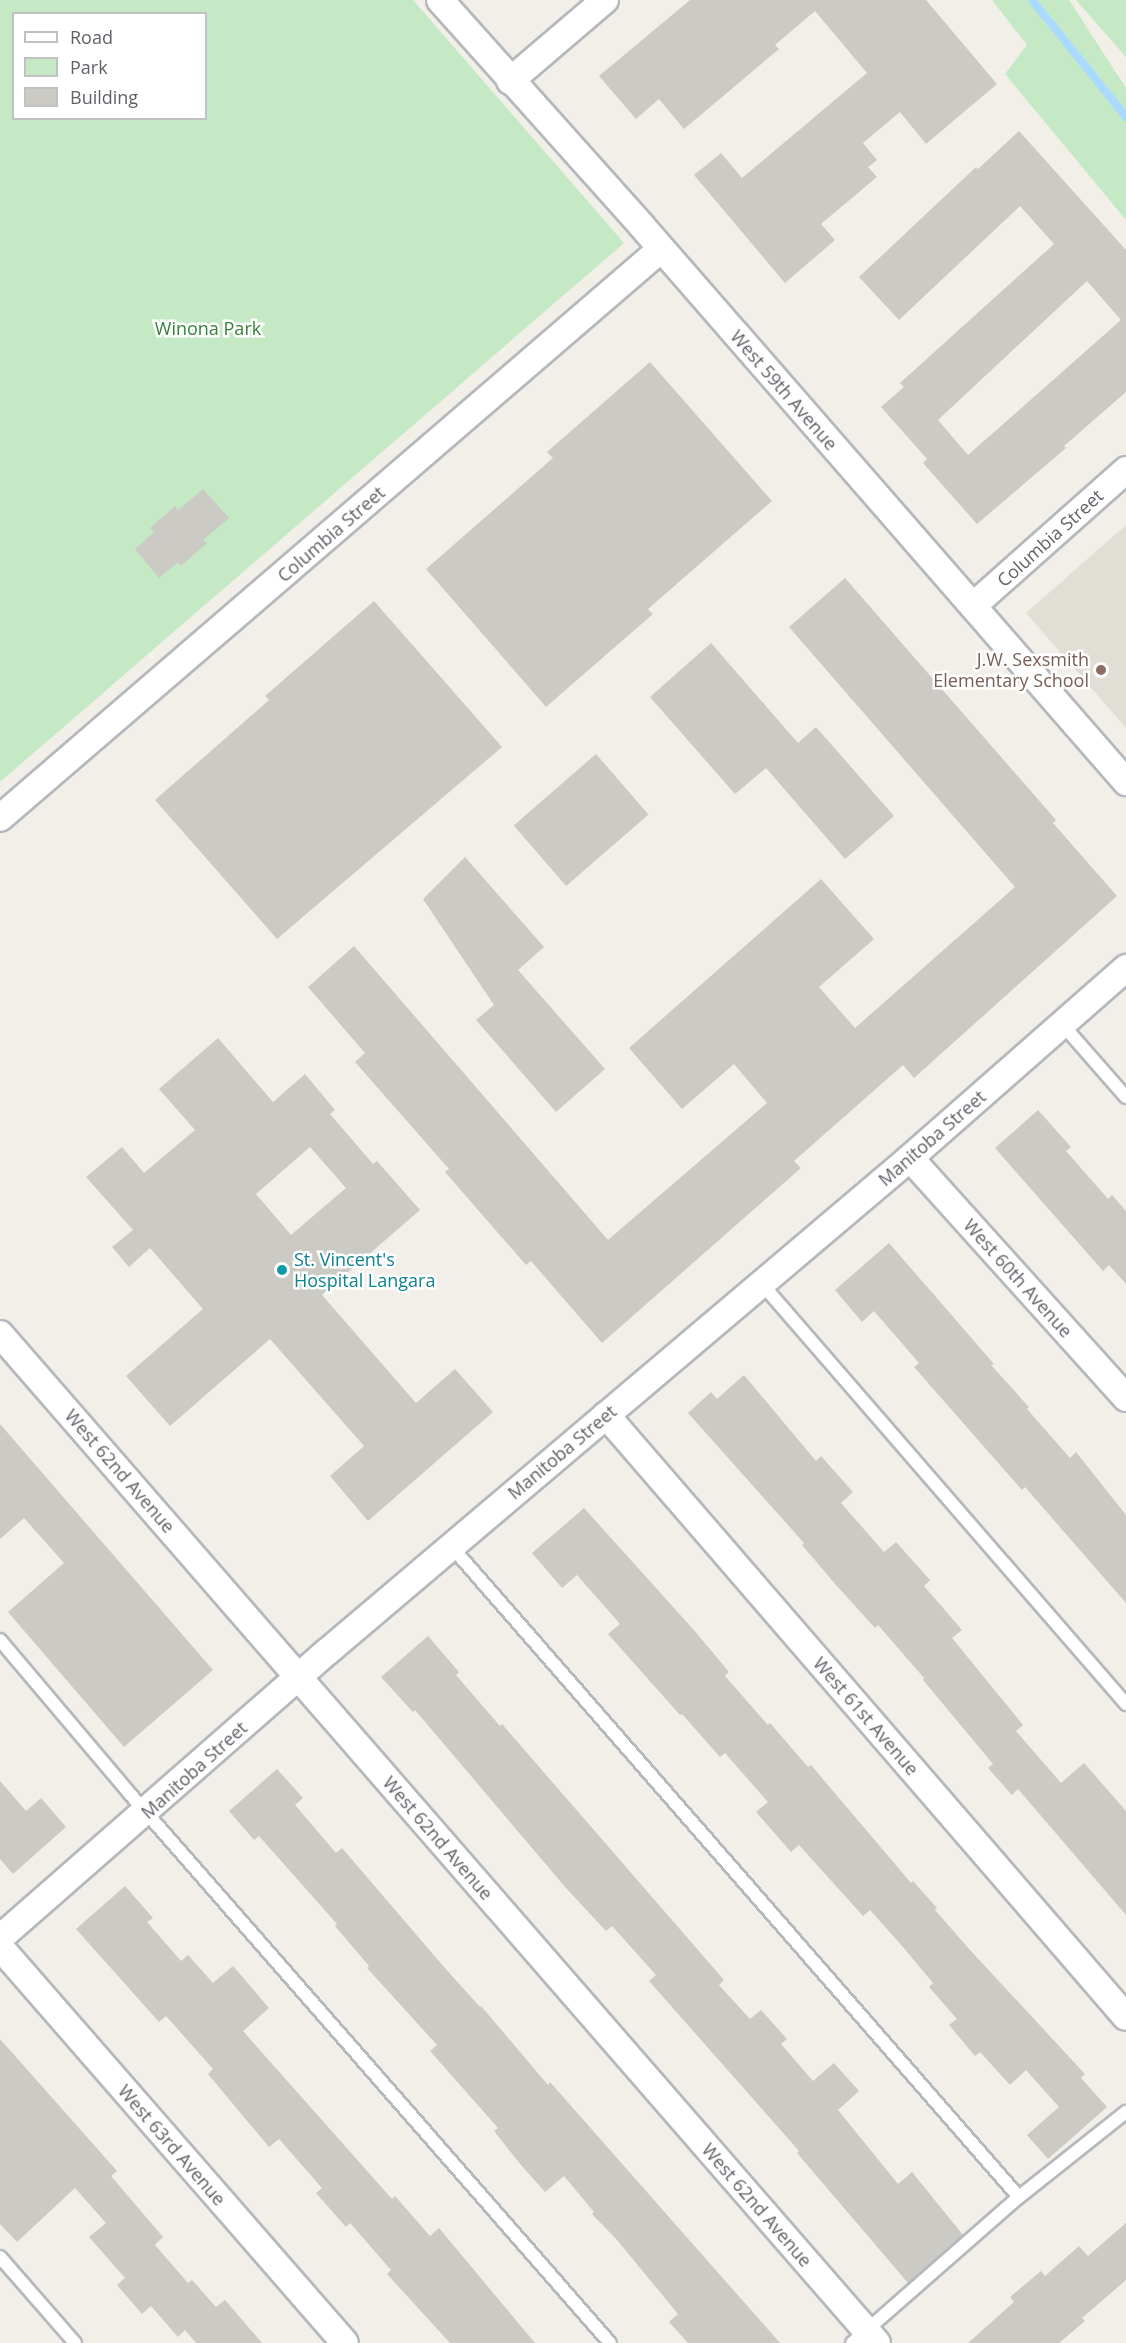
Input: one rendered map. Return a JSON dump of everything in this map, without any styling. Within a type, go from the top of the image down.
[{"type":"street","name":"West 59th Avenue","points":[[440,0],[661,249],[1126,782]]},
{"type":"street","points":[[510,81],[605,0]]},
{"type":"street","name":"Columbia Street","points":[[0,818],[661,249]]},
{"type":"street","name":"Columbia Street","points":[[973,606],[1126,470]]},
{"type":"street","name":"Manitoba Street","points":[[0,1938],[147,1812],[298,1677],[910,1158],[1126,968]]},
{"type":"street","name":"West 60th Avenue","points":[[910,1158],[1126,1398]]},
{"type":"street","name":"West 62nd Avenue","points":[[0,1334],[298,1677],[865,2339]]},
{"type":"street","name":"West 61st Avenue","points":[[606,1415],[1126,2017]]},
{"type":"street","name":"West 63rd Avenue","points":[[0,1947],[345,2343]]},
{"type":"lane","points":[[1062,1024],[1126,1097]]},
{"type":"lane","points":[[762,1284],[1126,1704]]},
{"type":"lane","points":[[452,1546],[1019,2198]]},
{"type":"lane","points":[[0,1640],[609,2343]]},
{"type":"lane","points":[[865,2339],[1019,2198],[1126,2112]]},
{"type":"lane","points":[[0,2257],[75,2343]]},
{"type":"shaded area","name":"J.W. Sexsmith Elementary School","points":[[1126,525],[1126,728],[1026,613]]},
{"type":"green space","name":"Winona Park","points":[[0,0],[413,0],[624,243],[0,782]]},
{"type":"green space","points":[[992,0],[1069,0],[1126,88],[1126,220],[1005,74],[1027,45]]},
{"type":"green space","points":[[1076,0],[1126,0],[1126,57]]},
{"type":"building","points":[[690,0],[926,0],[997,84],[926,144],[900,112],[863,143],[877,160],[868,167],[877,177],[821,224],[835,240],[785,283],[694,175],[721,153],[742,178],[867,73],[815,11],[775,45],[779,49],[684,129],[659,99],[636,119],[599,76]]},
{"type":"building","points":[[1019,131],[1126,250],[1126,392],[1064,446],[1066,448],[977,524],[923,463],[927,459],[881,407],[904,387],[900,383],[1054,244],[1020,206],[899,320],[859,277],[976,167],[978,169]],"holes":[[[1087,281],[1121,320],[968,455],[938,420]]]},
{"type":"building","points":[[650,362],[772,501],[648,609],[653,614],[546,707],[426,569],[553,458],[547,452]]},
{"type":"building","points":[[203,489],[229,518],[203,540],[207,543],[181,566],[178,562],[159,578],[135,549],[154,532],[150,528],[175,506],[178,510]]},
{"type":"building","points":[[845,578],[1056,820],[1053,823],[1117,896],[914,1078],[903,1065],[794,1161],[801,1168],[602,1343],[531,1261],[526,1265],[445,1172],[449,1169],[355,1062],[365,1053],[308,987],[354,946],[608,1240],[767,1103],[734,1064],[682,1109],[629,1048],[821,879],[874,939],[819,987],[855,1028],[1015,887],[789,627]]},
{"type":"building","points":[[374,601],[502,747],[277,939],[155,800],[269,700],[265,696]]},
{"type":"building","points":[[711,643],[798,743],[816,727],[894,816],[845,859],[766,768],[735,794],[650,697]]},
{"type":"building","points":[[596,754],[648,814],[566,886],[514,826]]},
{"type":"building","points":[[465,857],[544,947],[518,970],[605,1069],[556,1112],[476,1020],[494,1005],[423,899]]},
{"type":"building","name":"St. Vincent's Hospital Langara","points":[[218,1038],[273,1102],[305,1074],[335,1110],[330,1114],[373,1164],[377,1161],[420,1210],[322,1295],[416,1403],[455,1369],[493,1412],[368,1521],[330,1476],[364,1446],[270,1339],[170,1426],[126,1376],[203,1309],[150,1248],[129,1267],[112,1247],[133,1230],[86,1177],[122,1147],[144,1173],[195,1130],[159,1089]],"holes":[[[310,1147],[346,1188],[291,1235],[256,1194]]]},
{"type":"building","points":[[1038,1110],[1071,1147],[1066,1151],[1108,1199],[1112,1195],[1126,1211],[1126,1284],[1109,1265],[1103,1271],[995,1148]]},
{"type":"building","points":[[889,1243],[994,1364],[991,1365],[1029,1407],[1027,1409],[1070,1458],[1076,1452],[1126,1515],[1126,1603],[1025,1487],[1022,1490],[914,1367],[919,1363],[874,1311],[862,1322],[835,1290]]},
{"type":"building","points":[[744,1375],[816,1461],[821,1456],[853,1492],[841,1503],[884,1552],[896,1542],[930,1580],[924,1586],[962,1630],[952,1638],[1023,1725],[1016,1731],[1061,1783],[1084,1763],[1126,1811],[1126,1915],[1018,1789],[1012,1795],[988,1768],[993,1764],[923,1680],[924,1678],[878,1625],[875,1628],[836,1585],[802,1545],[804,1543],[688,1413],[711,1392],[717,1399]]},
{"type":"building","points":[[0,1424],[213,1670],[124,1747],[8,1612],[64,1563],[24,1518],[0,1539]]},
{"type":"building","points":[[584,1508],[693,1629],[729,1672],[725,1676],[768,1725],[770,1723],[808,1767],[811,1765],[911,1883],[913,1881],[937,1908],[935,1910],[970,1950],[1085,2074],[1081,2078],[1107,2107],[1048,2159],[1027,2135],[1059,2107],[1026,2070],[1010,2085],[980,2052],[975,2056],[949,2025],[957,2019],[929,1987],[933,1983],[870,1910],[863,1916],[799,1845],[791,1852],[756,1812],[768,1802],[725,1753],[720,1757],[682,1714],[680,1715],[608,1634],[620,1624],[577,1575],[562,1588],[532,1553]]},
{"type":"building","points":[[428,1636],[459,1672],[456,1675],[500,1726],[502,1724],[724,1980],[719,1985],[750,2019],[761,2010],[787,2039],[781,2044],[813,2081],[834,2063],[859,2091],[838,2110],[898,2184],[912,2172],[963,2235],[908,2283],[797,2153],[799,2151],[649,1981],[656,1975],[612,1926],[606,1931],[566,1888],[415,1710],[413,1712],[381,1677]]},
{"type":"building","points":[[277,1769],[303,1798],[295,1805],[336,1853],[342,1848],[548,2085],[550,2082],[780,2343],[688,2343],[669,2322],[678,2314],[617,2240],[592,2214],[594,2212],[564,2176],[545,2192],[521,2165],[494,2131],[498,2128],[430,2051],[437,2045],[367,1968],[369,1966],[335,1926],[337,1924],[259,1836],[254,1840],[229,1811]]},
{"type":"building","points":[[0,1781],[26,1811],[41,1798],[66,1827],[13,1874],[0,1859]]},
{"type":"building","points":[[125,1886],[153,1918],[147,1922],[181,1961],[188,1955],[213,1983],[233,1966],[269,2008],[243,2031],[392,2199],[395,2196],[430,2236],[439,2228],[535,2343],[450,2343],[387,2274],[391,2270],[350,2223],[346,2227],[316,2193],[322,2188],[279,2139],[269,2147],[208,2074],[213,2069],[166,2016],[159,2022],[76,1929]]},
{"type":"building","points":[[0,2039],[117,2171],[111,2176],[163,2237],[155,2245],[188,2283],[192,2280],[216,2307],[225,2300],[262,2343],[196,2343],[185,2330],[178,2337],[151,2306],[142,2314],[117,2285],[125,2278],[89,2237],[106,2223],[75,2188],[17,2242],[0,2224]]},
{"type":"building","points":[[1126,2223],[1126,2280],[1082,2318],[1085,2321],[1059,2343],[968,2343],[1014,2302],[1010,2297],[1041,2271],[1045,2276],[1079,2246],[1088,2256]]},
{"type":"waterway","points":[[1032,0],[1126,117]]},
{"type":"place","name":"J.W. Sexsmith Elementary School","points":[[1101,670]]},
{"type":"place","name":"St. Vincent's Hospital Langara","points":[[282,1270]]}]
